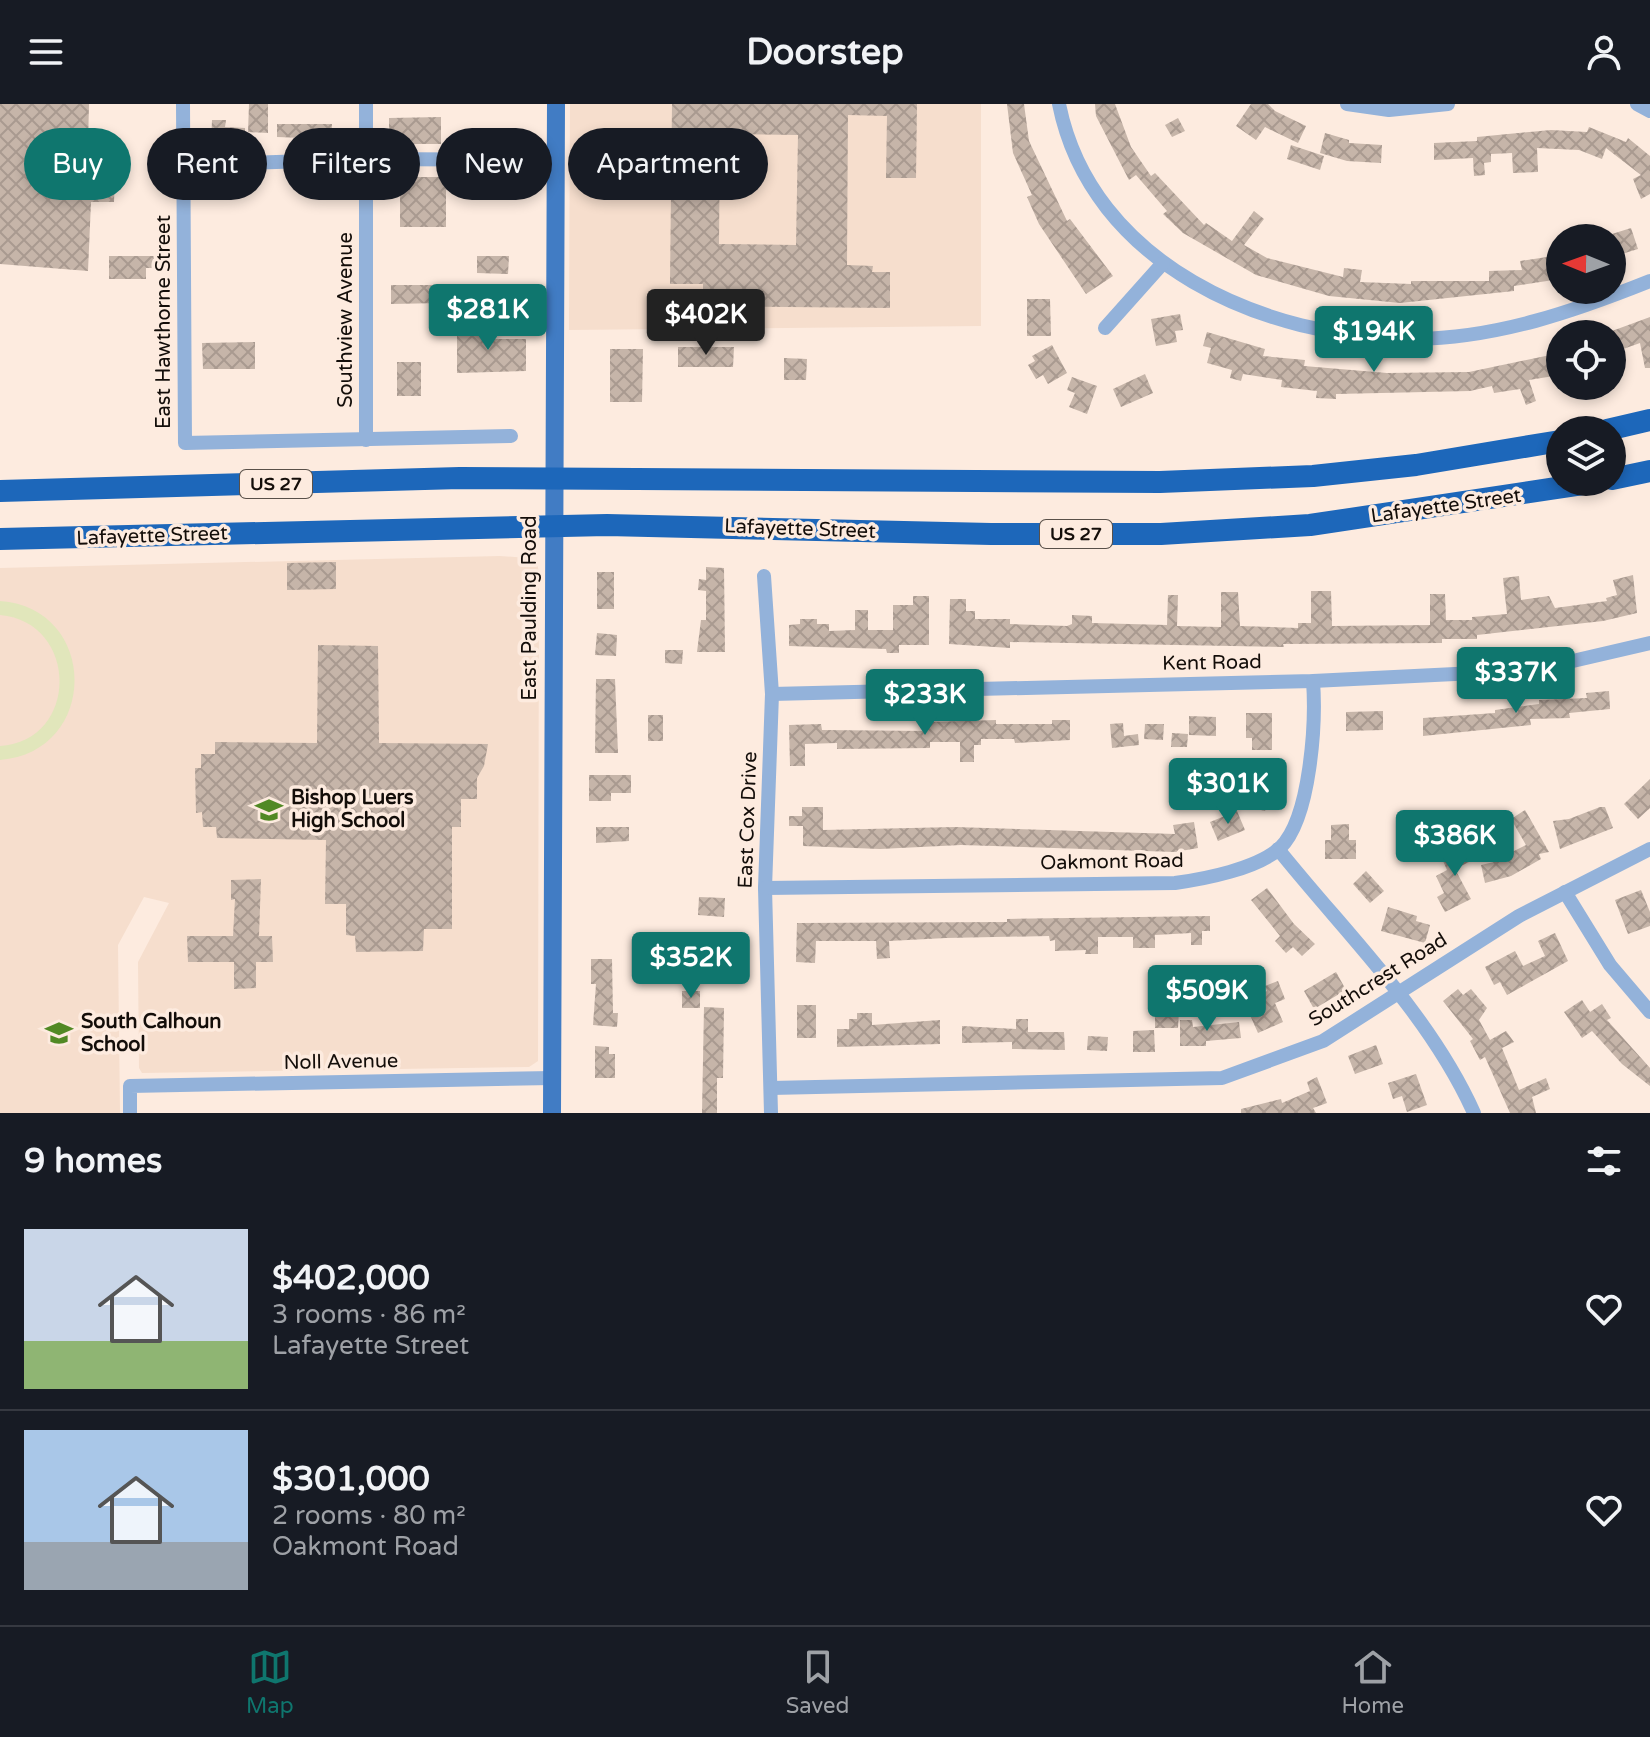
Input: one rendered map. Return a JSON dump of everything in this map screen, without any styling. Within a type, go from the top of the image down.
[{"type":"highway","points":[[1626,426],[1650,420]]},
{"type":"highway","name":"US 27","points":[[0,491],[553,478],[1160,482],[1313,476],[1416,465],[1546,443]]},
{"type":"highway","points":[[1626,476],[1650,471]]},
{"type":"highway","name":"Lafayette Street","points":[[0,539],[668,525],[991,534],[1161,534],[1310,525],[1546,490]]},
{"type":"main road","name":"East Paulding Road","points":[[552,1113],[556,104]]},
{"type":"street","name":"East Hawthorne Street","points":[[183,104],[183,128]]},
{"type":"street","name":"Southview Avenue","points":[[366,104],[366,128]]},
{"type":"street","points":[[1059,104],[1068,140],[1095,192],[1115,220],[1163,263],[1212,293],[1268,316],[1325,330],[1380,338],[1418,339],[1507,329],[1588,306],[1650,281]]},
{"type":"street","points":[[1347,104],[1389,110],[1448,104]]},
{"type":"street","points":[[1637,104],[1650,111]]},
{"type":"street","points":[[420,159],[556,160]]},
{"type":"street","name":"East Hawthorne Street","points":[[184,200],[185,443],[366,440]]},
{"type":"street","name":"Southview Avenue","points":[[366,200],[366,440]]},
{"type":"street","points":[[1105,328],[1163,263]]},
{"type":"street","points":[[366,440],[511,436]]},
{"type":"street","name":"East Cox Drive","points":[[764,576],[772,694],[765,888],[771,1113]]},
{"type":"street","name":"Kent Road","points":[[772,694],[1313,681],[1534,670],[1650,643]]},
{"type":"street","points":[[1313,681],[1313,757],[1296,818],[1278,849],[1398,993],[1440,1050],[1474,1113]]},
{"type":"street","name":"Oakmont Road","points":[[765,888],[1175,883],[1208,879],[1278,849]]},
{"type":"street","name":"Southcrest Road","points":[[771,1088],[1222,1078],[1323,1041],[1519,916],[1650,849]]},
{"type":"street","points":[[1565,892],[1610,965],[1650,1012]]},
{"type":"street","name":"Noll Avenue","points":[[130,1113],[130,1086],[552,1078]]},
{"type":"shaded area","points":[[570,104],[981,104],[981,326],[569,330],[570,200],[768,200],[768,128],[570,128]]},
{"type":"shaded area","name":"Bishop Luers High School","points":[[500,556],[529,558],[537,562],[539,573],[538,1061],[529,1067],[142,1073],[139,1068],[138,962],[169,903],[144,897],[118,945],[120,1113],[0,1113],[0,568]]},
{"type":"green space","points":[[0,601],[33,610],[56,628],[70,652],[75,680],[70,708],[56,733],[33,751],[0,760],[0,746],[26,739],[45,724],[56,704],[60,681],[56,658],[45,638],[26,622],[0,615]]},
{"type":"building","points":[[0,104],[89,104],[88,128],[24,128],[24,200],[114,200],[91,202],[88,271],[0,264]]},
{"type":"building","points":[[249,104],[268,104],[268,133],[267,128],[248,128]]},
{"type":"building","points":[[672,104],[917,104],[916,178],[886,178],[887,116],[848,115],[847,265],[873,266],[872,272],[890,272],[890,308],[703,306],[703,284],[670,284],[671,200],[719,200],[719,244],[796,245],[798,135],[768,135],[768,128],[672,128]]},
{"type":"building","points":[[1007,104],[1024,104],[1029,141],[1067,221],[1070,219],[1113,276],[1086,294],[1039,224],[1027,197],[1032,195],[1013,153]]},
{"type":"building","points":[[1095,104],[1115,104],[1131,147],[1151,176],[1155,173],[1204,225],[1206,223],[1232,241],[1254,211],[1264,219],[1244,245],[1267,258],[1343,277],[1344,268],[1362,270],[1360,282],[1411,284],[1411,281],[1489,281],[1489,271],[1522,270],[1520,261],[1546,257],[1546,281],[1514,286],[1514,291],[1400,303],[1329,296],[1256,275],[1183,233],[1163,214],[1167,211],[1136,175],[1129,180],[1096,116]]},
{"type":"building","points":[[1251,104],[1268,104],[1275,111],[1306,126],[1298,143],[1265,127],[1256,140],[1236,126]]},
{"type":"building","points":[[441,117],[441,128],[436,128],[436,144],[420,144],[420,128],[389,128],[389,118]]},
{"type":"building","points":[[1178,118],[1185,131],[1172,137],[1165,125]]},
{"type":"building","points":[[212,120],[226,120],[225,127],[245,128],[212,128]]},
{"type":"building","points":[[277,124],[332,124],[332,128],[283,128],[283,137],[277,137]]},
{"type":"building","points":[[1589,127],[1626,142],[1628,138],[1650,156],[1650,194],[1641,199],[1633,179],[1641,175],[1606,148],[1602,159],[1579,150],[1537,148],[1538,172],[1513,173],[1512,153],[1491,154],[1491,162],[1484,163],[1485,175],[1474,176],[1473,158],[1434,160],[1434,143],[1477,141],[1477,137],[1551,130],[1587,132]]},
{"type":"building","points":[[1325,133],[1349,140],[1349,143],[1382,145],[1381,163],[1347,161],[1320,153]]},
{"type":"building","points":[[1291,145],[1324,156],[1320,170],[1287,159]]},
{"type":"building","points":[[420,177],[436,177],[436,200],[446,200],[446,227],[400,227],[400,200],[420,200]]},
{"type":"building","points":[[1631,228],[1638,249],[1626,253],[1626,230]]},
{"type":"building","points":[[109,256],[154,256],[154,268],[146,268],[146,279],[109,279]]},
{"type":"building","points":[[477,256],[509,256],[508,274],[477,273]]},
{"type":"building","points":[[391,285],[443,285],[443,303],[391,304]]},
{"type":"building","points":[[1027,299],[1050,299],[1051,336],[1027,336]]},
{"type":"building","points":[[1180,314],[1183,330],[1175,331],[1177,342],[1156,346],[1151,319]]},
{"type":"building","points":[[1650,317],[1650,368],[1645,368],[1640,343],[1626,348],[1626,326]]},
{"type":"building","points":[[457,325],[482,325],[482,339],[526,339],[526,371],[457,373]]},
{"type":"building","points":[[1207,332],[1265,349],[1263,356],[1305,360],[1304,366],[1387,373],[1469,372],[1546,356],[1546,377],[1529,380],[1536,401],[1526,405],[1520,389],[1494,393],[1492,386],[1470,391],[1336,394],[1336,399],[1316,398],[1317,391],[1281,387],[1282,380],[1243,374],[1241,381],[1230,378],[1232,370],[1207,363],[1211,348],[1203,346]]},
{"type":"building","points":[[255,342],[255,369],[203,369],[202,343]]},
{"type":"building","points":[[1052,345],[1067,373],[1048,384],[1043,375],[1036,379],[1028,365],[1035,361],[1032,356]]},
{"type":"building","points":[[678,347],[734,347],[733,367],[678,367]]},
{"type":"building","points":[[610,349],[643,349],[642,402],[610,402]]},
{"type":"building","points":[[784,358],[807,359],[806,380],[784,380]]},
{"type":"building","points":[[397,362],[421,362],[421,396],[397,396]]},
{"type":"building","points":[[1145,374],[1153,393],[1121,407],[1113,389]]},
{"type":"building","points":[[1072,377],[1097,386],[1087,414],[1069,407],[1075,393],[1067,390]]},
{"type":"building","points":[[336,562],[336,589],[287,590],[287,563]]},
{"type":"building","points":[[706,567],[724,568],[725,652],[697,652],[701,620],[706,620],[706,591],[698,590],[699,579],[706,580]]},
{"type":"building","points":[[597,572],[614,572],[614,609],[597,609]]},
{"type":"building","points":[[1633,575],[1637,613],[1603,621],[1477,635],[1477,639],[1442,639],[1442,643],[1283,644],[1284,647],[1010,642],[1010,648],[949,644],[950,599],[966,599],[966,611],[975,611],[975,619],[1010,619],[1010,624],[1067,626],[1072,624],[1072,615],[1092,616],[1092,623],[1167,625],[1168,595],[1178,595],[1177,626],[1221,627],[1221,592],[1238,592],[1240,626],[1298,628],[1298,623],[1311,623],[1311,591],[1331,591],[1332,626],[1430,625],[1430,594],[1445,594],[1446,620],[1472,620],[1472,617],[1507,614],[1503,578],[1519,576],[1521,600],[1549,596],[1555,608],[1607,601],[1606,598],[1617,595],[1613,580]]},
{"type":"building","points":[[913,596],[929,596],[929,645],[899,645],[899,653],[887,653],[886,649],[789,646],[789,625],[800,624],[800,619],[817,619],[817,624],[829,624],[829,631],[855,630],[855,610],[868,610],[868,630],[893,630],[893,605],[913,605]]},
{"type":"building","points":[[597,633],[617,635],[616,656],[595,655]]},
{"type":"building","points":[[318,645],[378,646],[379,743],[488,744],[484,766],[477,778],[477,799],[461,799],[461,827],[452,827],[452,929],[424,929],[423,951],[356,952],[355,936],[346,935],[346,904],[325,904],[326,840],[217,838],[216,827],[203,827],[202,812],[196,813],[195,768],[201,768],[201,754],[215,754],[215,742],[317,743]]},
{"type":"building","points":[[665,650],[683,650],[682,664],[665,663]]},
{"type":"building","points":[[596,679],[615,679],[618,753],[595,753]]},
{"type":"building","points":[[1609,691],[1610,709],[1569,713],[1570,718],[1530,719],[1531,725],[1423,736],[1423,718],[1495,713],[1495,710],[1539,704],[1539,700],[1587,698],[1586,693]]},
{"type":"building","points":[[1383,711],[1383,730],[1346,731],[1346,712]]},
{"type":"building","points":[[1246,713],[1272,713],[1272,750],[1252,750],[1252,738],[1246,738]]},
{"type":"building","points":[[648,715],[663,715],[663,741],[648,741]]},
{"type":"building","points":[[1189,716],[1216,717],[1216,736],[1189,735]]},
{"type":"building","points":[[996,720],[996,724],[1052,724],[1052,720],[1070,720],[1070,740],[1015,743],[1014,739],[981,739],[981,745],[974,745],[974,762],[960,762],[960,742],[930,742],[930,748],[837,749],[837,743],[805,744],[805,766],[790,766],[789,725],[821,724],[822,730],[928,731],[928,722]]},
{"type":"building","points":[[1123,723],[1124,736],[1138,734],[1139,745],[1112,748],[1110,724]]},
{"type":"building","points":[[1145,724],[1164,724],[1163,740],[1144,739]]},
{"type":"building","points":[[1172,733],[1188,734],[1187,747],[1171,747]]},
{"type":"building","points":[[589,775],[631,775],[631,793],[611,793],[611,801],[589,801]]},
{"type":"building","points":[[1254,778],[1273,783],[1265,811],[1245,806]]},
{"type":"building","points":[[1650,779],[1650,808],[1638,819],[1624,804]]},
{"type":"building","points":[[802,807],[823,807],[823,830],[955,827],[1175,834],[1173,825],[1194,822],[1198,848],[1175,852],[961,845],[880,849],[803,846],[803,826],[789,826],[789,816],[802,816]]},
{"type":"building","points":[[1605,807],[1613,828],[1560,849],[1553,821],[1569,819]]},
{"type":"building","points":[[1525,810],[1549,852],[1539,854],[1541,859],[1511,876],[1485,883],[1481,865],[1511,858],[1508,854],[1526,845],[1511,819]]},
{"type":"building","points":[[1237,811],[1245,830],[1218,841],[1210,822]]},
{"type":"building","points":[[1349,824],[1349,840],[1356,840],[1356,859],[1325,859],[1325,840],[1331,840],[1331,825]]},
{"type":"building","points":[[596,827],[629,827],[629,841],[596,843]]},
{"type":"building","points":[[1469,840],[1479,857],[1455,869],[1471,899],[1445,912],[1437,897],[1444,893],[1436,876],[1447,870],[1443,861],[1458,853],[1455,849]]},
{"type":"building","points":[[1366,871],[1384,891],[1370,903],[1353,884]]},
{"type":"building","points":[[261,879],[259,936],[272,936],[273,962],[256,962],[256,988],[234,989],[234,962],[188,962],[187,936],[233,936],[235,899],[231,900],[231,880]]},
{"type":"building","points":[[1267,888],[1294,924],[1315,944],[1302,956],[1293,947],[1286,953],[1275,941],[1280,936],[1251,900]]},
{"type":"building","points":[[1641,890],[1650,912],[1650,926],[1628,934],[1615,900]]},
{"type":"building","points":[[699,897],[725,898],[724,917],[698,915]]},
{"type":"building","points":[[1388,907],[1417,916],[1416,921],[1430,925],[1425,943],[1381,931]]},
{"type":"building","points":[[1210,916],[1210,931],[1202,931],[1202,945],[1191,945],[1191,933],[1155,935],[1155,948],[1133,948],[1133,937],[1098,937],[1098,954],[1085,954],[1086,950],[1055,951],[1055,940],[1050,941],[1049,936],[946,938],[889,941],[890,958],[877,959],[876,941],[816,941],[815,963],[796,962],[797,923],[1007,922],[1007,919]]},
{"type":"building","points":[[1555,933],[1568,961],[1507,995],[1500,982],[1494,985],[1485,967],[1515,951],[1523,966],[1545,956],[1538,941]]},
{"type":"building","points":[[591,959],[612,959],[613,1013],[618,1013],[617,1027],[593,1025],[596,984],[591,984]]},
{"type":"building","points":[[1336,972],[1346,990],[1314,1009],[1304,991]]},
{"type":"building","points":[[1278,981],[1285,999],[1275,1003],[1283,1022],[1258,1033],[1250,1015],[1261,1010],[1256,996],[1267,991],[1265,986]]},
{"type":"building","points":[[1458,989],[1463,995],[1471,989],[1487,1008],[1479,1020],[1490,1040],[1506,1031],[1514,1042],[1502,1048],[1519,1090],[1546,1078],[1550,1089],[1532,1097],[1536,1113],[1510,1113],[1485,1057],[1480,1060],[1470,1041],[1473,1039],[1443,1001]]},
{"type":"building","points":[[682,991],[700,991],[700,1008],[682,1008]]},
{"type":"building","points":[[1582,1000],[1590,1012],[1602,1004],[1611,1018],[1607,1020],[1650,1068],[1650,1086],[1622,1064],[1592,1031],[1582,1038],[1564,1012]]},
{"type":"building","points":[[797,1005],[816,1005],[816,1038],[797,1038]]},
{"type":"building","points":[[704,1007],[724,1008],[723,1078],[717,1078],[717,1113],[702,1113]]},
{"type":"building","points":[[1155,1010],[1179,1010],[1178,1028],[1155,1028]]},
{"type":"building","points":[[857,1013],[872,1013],[872,1025],[940,1020],[940,1044],[837,1047],[837,1029],[849,1029],[849,1019],[857,1019]]},
{"type":"building","points":[[1016,1019],[1028,1019],[1028,1032],[1064,1032],[1065,1050],[1012,1049],[1012,1042],[962,1043],[962,1026],[1016,1029]]},
{"type":"building","points":[[1180,1020],[1192,1020],[1193,1027],[1239,1022],[1241,1038],[1206,1041],[1206,1046],[1180,1046]]},
{"type":"building","points":[[1154,1030],[1155,1052],[1133,1052],[1133,1031]]},
{"type":"building","points":[[1088,1036],[1108,1037],[1107,1051],[1087,1050]]},
{"type":"building","points":[[1376,1045],[1383,1064],[1355,1074],[1348,1056]]},
{"type":"building","points":[[595,1046],[609,1047],[609,1054],[615,1054],[615,1078],[595,1078]]},
{"type":"building","points":[[1416,1074],[1427,1105],[1407,1112],[1402,1096],[1393,1099],[1388,1083]]},
{"type":"building","points":[[1317,1077],[1327,1103],[1313,1108],[1316,1113],[1241,1113],[1241,1109],[1281,1099],[1282,1103],[1310,1091],[1307,1082]]},
{"type":"place","name":"Bishop Luers High School","points":[[269,810]]},
{"type":"place","name":"South Calhoun School","points":[[59,1033]]}]
